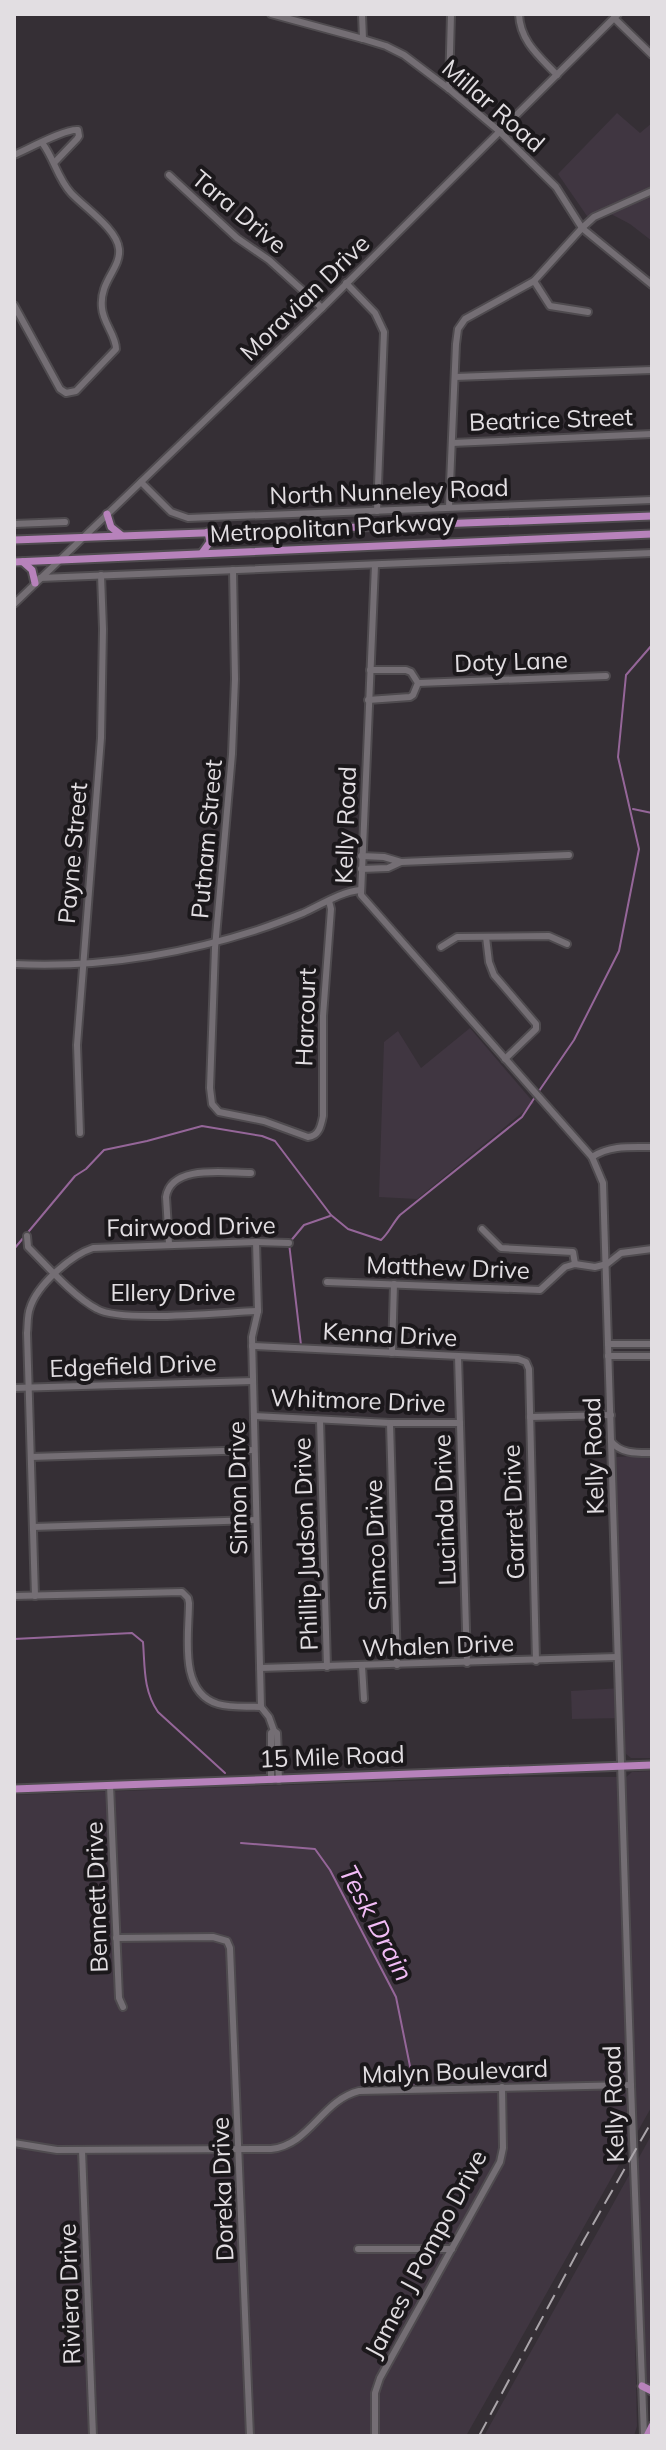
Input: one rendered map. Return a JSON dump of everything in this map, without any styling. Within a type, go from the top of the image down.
[{"type":"main road","points":[[107,514],[109,525],[121,535]]},
{"type":"main road","name":"Metropolitan Parkway","points":[[14,540],[652,516]]},
{"type":"main road","points":[[201,554],[209,546],[208,532]]},
{"type":"main road","name":"Metropolitan Parkway","points":[[14,562],[652,534]]},
{"type":"main road","points":[[23,562],[38,581]]},
{"type":"main road","name":"15 Mile Road","points":[[14,1789],[652,1765]]},
{"type":"main road","points":[[642,2386],[652,2391]]},
{"type":"main road","points":[[646,2436],[652,2426]]},
{"type":"street","name":"Millar Road","points":[[271,14],[363,39],[404,55],[499,131],[556,187],[582,228],[652,285]]},
{"type":"street","points":[[362,14],[363,39]]},
{"type":"street","points":[[449,89],[451,14]]},
{"type":"street","points":[[519,14],[524,39],[557,75]]},
{"type":"street","points":[[616,16],[652,55]]},
{"type":"street","name":"Moravian Drive","points":[[14,604],[322,308],[616,16]]},
{"type":"street","points":[[14,155],[43,144],[66,130],[78,130],[77,139],[55,162]]},
{"type":"street","points":[[14,305],[60,389],[68,394],[76,391],[117,346],[103,318],[101,299],[106,279],[119,257],[118,242],[70,192],[43,144]]},
{"type":"street","name":"Tara Drive","points":[[169,175],[237,238],[269,260],[322,308]]},
{"type":"street","points":[[449,507],[457,333],[463,322],[472,314],[534,281],[582,228],[606,210],[652,191]]},
{"type":"street","points":[[534,281],[550,306],[588,312]]},
{"type":"street","points":[[346,283],[375,313],[384,332],[377,511]]},
{"type":"street","points":[[455,377],[652,370]]},
{"type":"street","name":"Beatrice Street","points":[[452,443],[652,434]]},
{"type":"street","name":"North Nunneley Road","points":[[141,482],[171,512],[188,518],[652,500]]},
{"type":"street","points":[[14,524],[65,522]]},
{"type":"street","points":[[38,581],[101,575],[652,553]]},
{"type":"street","name":"Kelly Road","points":[[375,565],[360,890],[366,904],[592,1157],[603,1183],[631,2085],[646,2436]]},
{"type":"street","name":"Putnam Street","points":[[215,1109],[210,1088],[216,942],[232,754],[235,679],[233,570]]},
{"type":"street","name":"Payne Street","points":[[80,1133],[77,1045],[101,738],[101,575]]},
{"type":"street","name":"Doty Lane","points":[[370,670],[406,670],[418,683]]},
{"type":"street","name":"Doty Lane","points":[[418,683],[606,676]]},
{"type":"street","name":"Doty Lane","points":[[368,700],[405,699],[413,695],[418,683]]},
{"type":"street","points":[[361,856],[384,857],[401,862],[569,855]]},
{"type":"street","points":[[361,869],[388,868],[401,862]]},
{"type":"street","points":[[14,964],[82,964],[166,953],[216,942],[282,921],[360,890]]},
{"type":"street","name":"Harcourt","points":[[215,1109],[224,1114],[264,1121],[302,1136],[311,1137],[317,1133],[323,1116],[321,1045],[331,909],[329,901]]},
{"type":"street","points":[[441,947],[457,937],[549,936],[567,944]]},
{"type":"street","points":[[486,937],[494,975],[536,1024],[536,1029],[505,1059]]},
{"type":"street","points":[[592,1157],[604,1150],[652,1147]]},
{"type":"street","points":[[169,1244],[166,1197],[174,1180],[192,1174],[251,1173]]},
{"type":"street","points":[[482,1229],[501,1248],[573,1252],[575,1264],[595,1267],[607,1264],[621,1253],[652,1249]]},
{"type":"street","name":"Ellery Drive","points":[[27,1236],[28,1247],[55,1274],[92,1306],[114,1315],[258,1311]]},
{"type":"street","name":"Simon Drive","points":[[256,1242],[258,1311],[252,1346],[261,1707],[274,1731],[271,1733],[275,1780]]},
{"type":"street","name":"Fairwood Drive","points":[[35,1596],[27,1388],[29,1311],[38,1292],[75,1255],[93,1248],[289,1243]]},
{"type":"street","name":"Matthew Drive","points":[[327,1282],[540,1290],[563,1268],[575,1264]]},
{"type":"street","points":[[392,1353],[394,1284]]},
{"type":"street","points":[[608,1344],[652,1344]]},
{"type":"street","name":"Kenna Drive","points":[[252,1346],[518,1359],[526,1362]]},
{"type":"street","name":"Lucinda Drive","points":[[458,1356],[467,1663]]},
{"type":"street","points":[[608,1356],[652,1356]]},
{"type":"street","name":"Garret Drive","points":[[526,1362],[529,1369],[536,1661]]},
{"type":"street","name":"Edgefield Drive","points":[[14,1388],[253,1381]]},
{"type":"street","points":[[530,1417],[611,1415]]},
{"type":"street","name":"Whitmore Drive","points":[[254,1416],[460,1423]]},
{"type":"street","name":"Phillip Judson Drive","points":[[320,1420],[327,1667]]},
{"type":"street","name":"Simco Drive","points":[[390,1423],[397,1665]]},
{"type":"street","points":[[611,1441],[614,1446],[630,1452],[652,1453]]},
{"type":"street","points":[[31,1457],[254,1450]]},
{"type":"street","points":[[33,1527],[256,1520]]},
{"type":"street","points":[[14,1596],[185,1594],[189,1603],[191,1677],[198,1691],[218,1704],[261,1707]]},
{"type":"street","name":"Whalen Drive","points":[[260,1668],[617,1657]]},
{"type":"street","points":[[362,1666],[364,1699]]},
{"type":"street","name":"Bennett Drive","points":[[110,1785],[119,1998],[123,2007]]},
{"type":"street","name":"Doreka Drive","points":[[116,1938],[213,1937],[227,1941],[231,1954],[250,2436]]},
{"type":"street","name":"Malyn Boulevard","points":[[14,2143],[43,2149],[82,2150],[271,2149],[290,2144],[309,2130],[333,2103],[359,2091],[631,2085]]},
{"type":"street","name":"James J Pompo Drive","points":[[375,2436],[375,2393],[380,2378],[500,2162],[503,2148],[502,2087]]},
{"type":"street","name":"Riviera Drive","points":[[82,2150],[93,2436]]},
{"type":"street","points":[[358,2249],[452,2249]]},
{"type":"shaded area","points":[[617,113],[640,133],[652,123],[652,241],[611,214],[587,216],[558,174]]},
{"type":"shaded area","points":[[470,1028],[534,1103],[417,1199],[379,1197],[384,1042],[398,1031],[421,1068]]},
{"type":"shaded area","points":[[652,1455],[652,1758],[631,1758],[624,1748],[623,1718],[572,1719],[571,1691],[622,1688],[616,1457]]},
{"type":"shaded area","points":[[652,1771],[652,2106],[466,2436],[17,2436],[14,2345],[14,1795],[514,1777],[626,1777],[632,1772]]},
{"type":"shaded area","points":[[652,2134],[652,2387],[646,2381],[644,2339],[635,2339],[637,2426],[634,2436],[484,2436]]},
{"type":"waterway","points":[[539,1091],[574,1040],[619,951],[639,849],[618,757],[626,675],[652,645]]},
{"type":"waterway","points":[[633,809],[652,813]]},
{"type":"waterway","points":[[14,1249],[75,1176],[104,1150],[202,1126],[275,1141],[331,1215],[348,1229],[381,1240],[400,1215],[522,1117],[535,1097]]},
{"type":"waterway","points":[[301,1345],[289,1243],[304,1225],[330,1216]]},
{"type":"waterway","name":"Tesk Drain","points":[[14,1639],[132,1633],[143,1642],[147,1687],[158,1712],[225,1773]]},
{"type":"waterway","name":"Tesk Drain","points":[[241,1843],[315,1849],[330,1870],[396,1997],[414,2086]]},
{"type":"railway","points":[[479,2436],[652,2121]]}]
